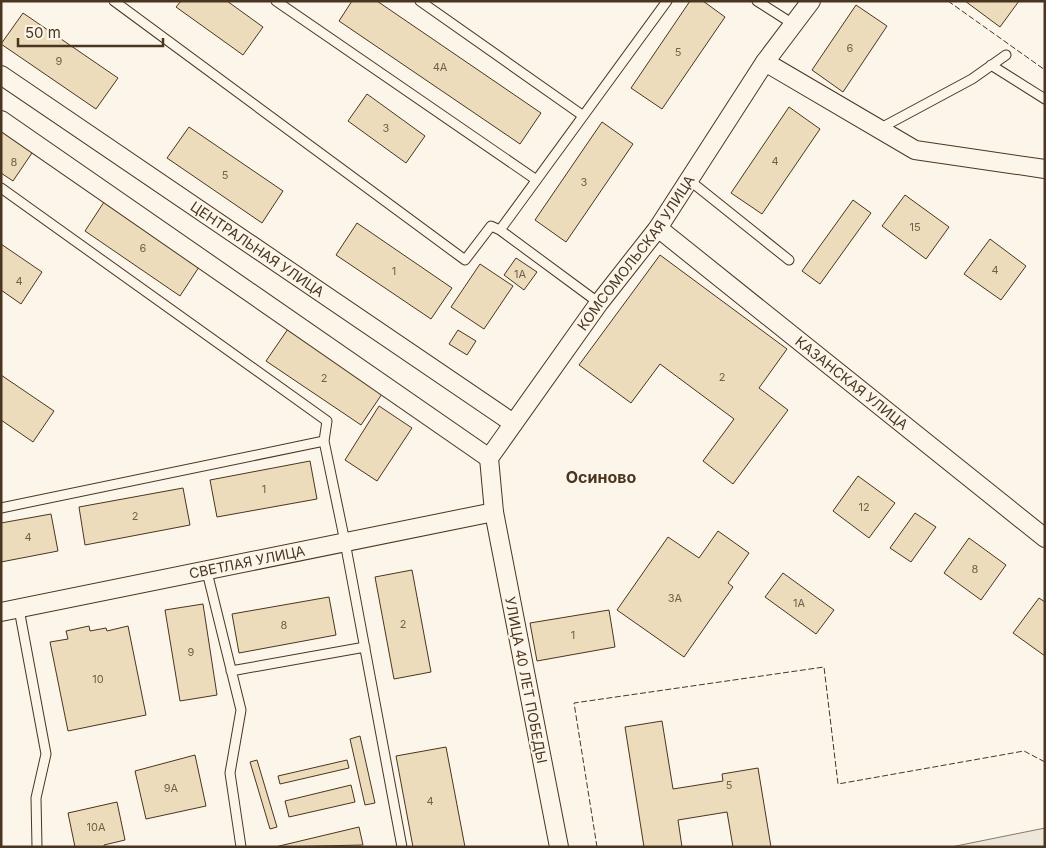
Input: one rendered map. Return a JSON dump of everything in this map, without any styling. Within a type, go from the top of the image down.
[{"type":"street","name":"КОМСОМОЛЬСКАЯ УЛИЦА","points":[[489,458],[599,303],[658,228],[765,62],[811,1]]},
{"type":"street","points":[[765,62],[915,150],[1045,169]]},
{"type":"street","name":"ЦЕНТРАЛЬНАЯ УЛИЦА","points":[[1,75],[512,423]]},
{"type":"street","points":[[1,120],[489,458],[494,512]]},
{"type":"street","name":"КАЗАНСКАЯ УЛИЦА","points":[[658,228],[1045,538]]},
{"type":"street","name":"СВЕТЛАЯ УЛИЦА","points":[[1,612],[206,572],[494,512]]},
{"type":"street","name":"УЛИЦА 40 ЛЕТ ПОБЕДЫ","points":[[494,512],[558,847]]},
{"type":"lane","points":[[114,1],[465,260],[491,226],[500,230],[599,303]]},
{"type":"lane","points":[[276,1],[535,179]]},
{"type":"lane","points":[[420,1],[582,115]]},
{"type":"lane","points":[[500,230],[535,179],[667,1]]},
{"type":"lane","points":[[757,1],[793,24]]},
{"type":"lane","points":[[879,129],[972,79],[1006,55]]},
{"type":"lane","points":[[991,65],[1045,99]]},
{"type":"lane","points":[[689,180],[789,260]]},
{"type":"lane","points":[[1,188],[327,421],[324,441],[346,542],[402,847]]},
{"type":"lane","points":[[1,508],[324,441]]},
{"type":"lane","points":[[206,572],[241,710],[230,773],[242,847]]},
{"type":"lane","points":[[19,608],[46,754],[36,798],[37,847]]},
{"type":"lane","points":[[232,671],[365,647]]},
{"type":"shaded area","points":[[1045,828],[1045,847],[951,847]]},
{"type":"building","points":[[181,1],[227,1],[263,27],[243,55],[176,7]]},
{"type":"building","points":[[352,1],[377,1],[541,113],[520,144],[339,21]]},
{"type":"building","points":[[690,1],[703,1],[725,17],[662,109],[631,88]]},
{"type":"building","points":[[965,1],[1019,1],[1000,27]]},
{"type":"building","points":[[856,5],[887,26],[843,92],[812,70]]},
{"type":"building","points":[[23,13],[118,78],[96,109],[1,44]]},
{"type":"building","points":[[367,94],[425,136],[406,163],[348,121]]},
{"type":"building","points":[[789,107],[820,129],[762,214],[731,193]]},
{"type":"building","points":[[602,122],[633,144],[566,242],[535,220]]},
{"type":"building","points":[[189,127],[283,191],[262,223],[167,158]]},
{"type":"building","points":[[1,128],[34,150],[13,181],[1,173]]},
{"type":"building","points":[[905,195],[949,227],[926,259],[882,226]]},
{"type":"building","points":[[106,199],[201,264],[180,296],[85,231]]},
{"type":"building","points":[[853,200],[871,213],[820,284],[802,271]]},
{"type":"building","points":[[357,223],[452,288],[431,319],[336,255]]},
{"type":"building","points":[[990,239],[1026,266],[1001,300],[964,274]]},
{"type":"building","points":[[1,244],[42,272],[21,304],[1,290]]},
{"type":"building","points":[[660,255],[787,349],[759,388],[788,410],[733,484],[703,461],[734,419],[660,364],[631,403],[579,365]]},
{"type":"building","points":[[516,258],[537,272],[524,290],[504,275]]},
{"type":"building","points":[[480,264],[513,286],[484,329],[451,307]]},
{"type":"building","points":[[288,329],[382,394],[361,425],[266,361]]},
{"type":"building","points":[[458,330],[476,341],[467,355],[449,344]]},
{"type":"building","points":[[1,375],[54,411],[33,442],[1,420]]},
{"type":"building","points":[[379,406],[412,428],[377,481],[345,460]]},
{"type":"building","points":[[310,461],[317,499],[217,517],[210,480]]},
{"type":"building","points":[[858,476],[895,503],[869,538],[833,511]]},
{"type":"building","points":[[183,488],[190,525],[85,545],[79,507]]},
{"type":"building","points":[[915,513],[936,527],[911,562],[890,548]]},
{"type":"building","points":[[51,514],[58,551],[1,562],[1,523]]},
{"type":"building","points":[[718,531],[749,553],[728,583],[733,587],[684,657],[617,610],[668,537],[699,558]]},
{"type":"building","points":[[969,538],[1006,565],[981,600],[944,573]]},
{"type":"building","points":[[412,570],[431,672],[394,679],[375,577]]},
{"type":"building","points":[[783,573],[834,610],[816,634],[765,597]]},
{"type":"building","points":[[329,597],[336,635],[239,653],[232,614]]},
{"type":"building","points":[[1039,598],[1045,602],[1045,656],[1013,633]]},
{"type":"building","points":[[203,604],[217,695],[180,701],[165,610]]},
{"type":"building","points":[[609,610],[615,647],[537,661],[530,623]]},
{"type":"building","points":[[89,626],[90,631],[106,628],[107,631],[128,626],[146,715],[68,731],[50,642],[68,639],[66,631]]},
{"type":"building","points":[[662,721],[673,789],[723,781],[722,774],[758,768],[771,847],[733,847],[727,812],[678,820],[682,847],[644,847],[625,727]]},
{"type":"building","points":[[360,736],[375,803],[365,805],[350,739]]},
{"type":"building","points":[[446,747],[465,847],[413,847],[396,756]]},
{"type":"building","points":[[195,755],[206,806],[146,819],[135,771]]},
{"type":"building","points":[[257,760],[277,827],[270,829],[250,762]]},
{"type":"building","points":[[347,760],[349,768],[280,784],[278,776]]},
{"type":"building","points":[[351,785],[355,802],[289,817],[285,801]]},
{"type":"building","points":[[117,802],[125,840],[104,845],[104,847],[75,847],[68,813]]},
{"type":"building","points":[[359,827],[363,845],[275,847]]},
{"type":"fence","points":[[948,1],[1045,70]]},
{"type":"fence","points":[[597,847],[574,703],[824,667],[838,784],[1024,751],[1045,762]]},
{"type":"district","name":"Осиново","points":[[601,477]]}]
